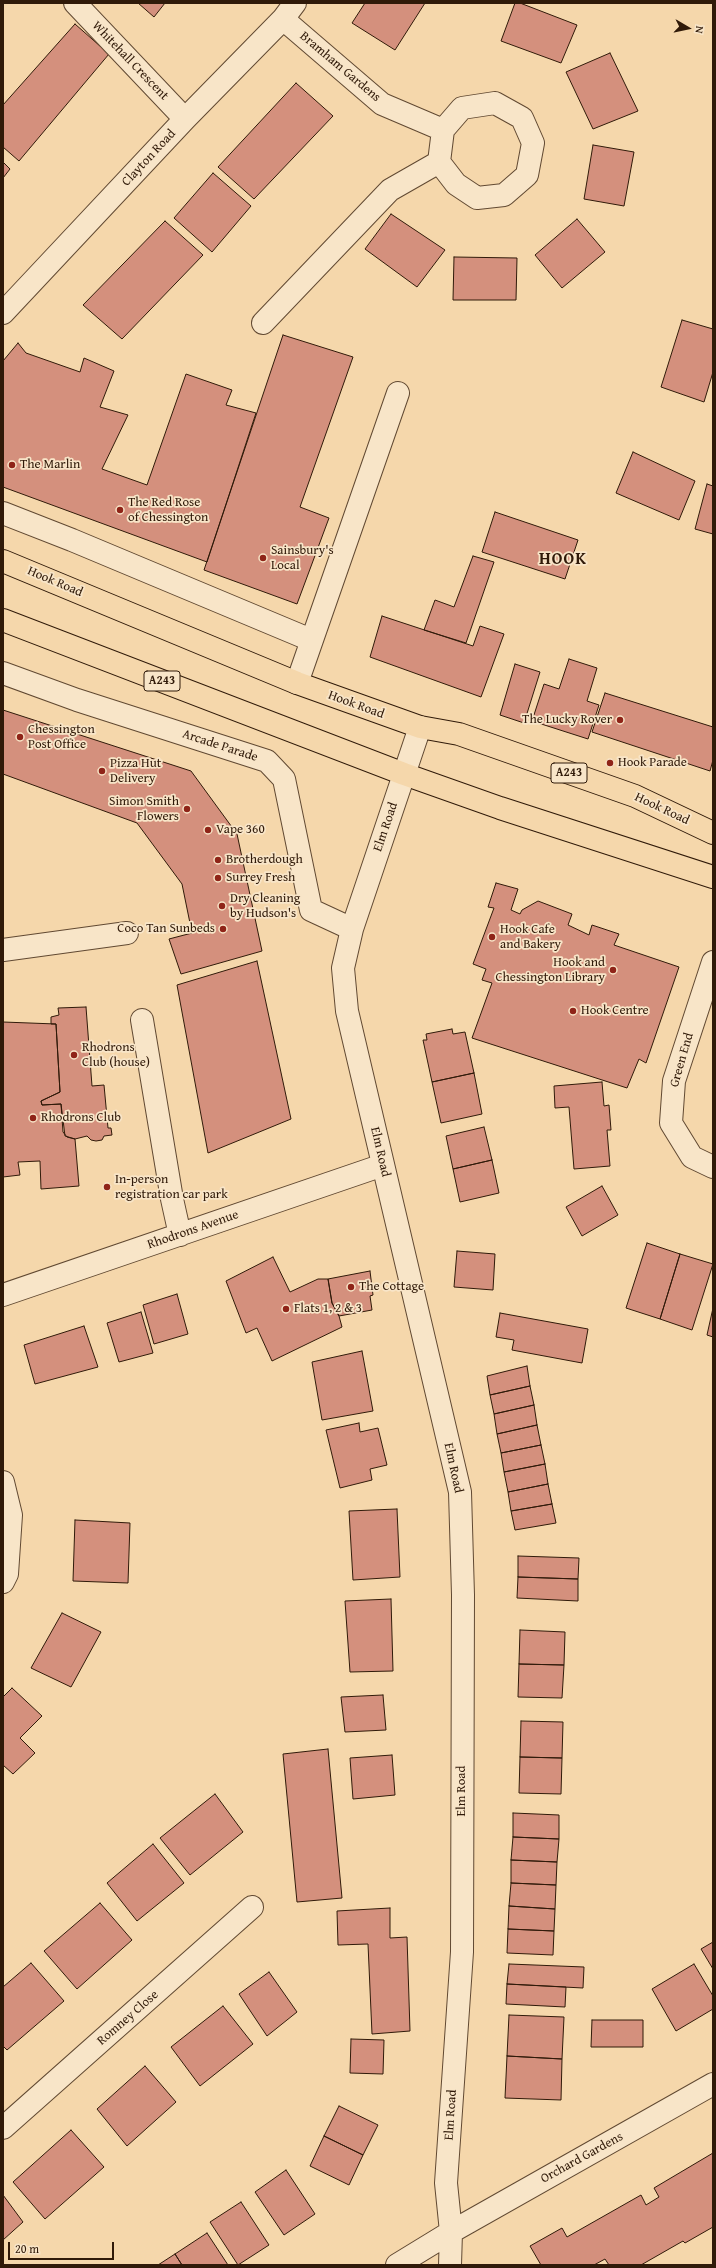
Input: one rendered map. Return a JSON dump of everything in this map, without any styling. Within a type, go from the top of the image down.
[{"type":"highway","name":"Hook Road","points":[[3,560],[297,683],[420,727],[459,734],[635,796],[713,833]]},
{"type":"highway","name":"A243","points":[[3,620],[404,774]]},
{"type":"highway","points":[[404,774],[500,808],[713,877]]},
{"type":"street","name":"Whitehall Crescent","points":[[75,3],[185,119]]},
{"type":"street","name":"Clayton Road","points":[[3,313],[185,119],[289,11]]},
{"type":"street","name":"Bramham Gardens","points":[[289,11],[382,104],[443,130]]},
{"type":"street","points":[[494,104],[522,118],[533,143],[527,175],[504,195],[477,198],[456,184],[440,162],[443,130],[462,108],[494,104]]},
{"type":"street","points":[[263,323],[390,190],[440,162]]},
{"type":"street","points":[[297,683],[398,393]]},
{"type":"street","points":[[3,513],[80,543],[311,640]]},
{"type":"street","name":"Arcade Parade","points":[[3,673],[77,700],[267,761],[284,779],[311,910],[352,929]]},
{"type":"street","name":"Elm Road","points":[[420,727],[352,929],[343,968],[347,1011],[460,1492],[463,1595],[462,1952],[446,2183],[450,2232],[450,2265]]},
{"type":"street","points":[[3,950],[127,933]]},
{"type":"street","name":"Green End","points":[[713,962],[674,1081],[671,1123],[692,1158],[713,1167]]},
{"type":"street","points":[[142,1020],[172,1199],[180,1235]]},
{"type":"street","name":"Rhodrons Avenue","points":[[3,1295],[384,1165]]},
{"type":"street","points":[[3,1482],[11,1515],[7,1574],[3,1582]]},
{"type":"street","name":"Romney Close","points":[[3,2128],[252,1908]]},
{"type":"street","name":"Orchard Gardens","points":[[397,2265],[450,2232],[713,2084]]},
{"type":"building","points":[[138,3],[165,3],[154,17]]},
{"type":"building","points":[[365,3],[425,3],[395,50],[352,23]]},
{"type":"building","points":[[515,3],[520,3],[577,25],[561,63],[501,41]]},
{"type":"building","points":[[75,24],[109,54],[19,161],[3,147],[3,105]]},
{"type":"building","points":[[610,53],[638,111],[593,129],[566,72]]},
{"type":"building","points":[[296,83],[333,116],[254,199],[218,167]]},
{"type":"building","points":[[593,145],[634,152],[624,206],[584,199]]},
{"type":"building","points":[[3,162],[10,169],[3,178]]},
{"type":"building","points":[[213,173],[251,206],[212,252],[174,218]]},
{"type":"building","points":[[391,214],[445,250],[417,287],[365,249]]},
{"type":"building","points":[[577,219],[605,252],[562,288],[535,255]]},
{"type":"building","points":[[165,221],[203,255],[122,339],[83,305]]},
{"type":"building","points":[[454,257],[517,258],[516,300],[453,300]]},
{"type":"building","points":[[682,320],[713,329],[713,372],[704,402],[661,387]]},
{"type":"building","points":[[283,335],[353,357],[300,507],[329,518],[297,604],[204,570]]},
{"type":"building","points":[[18,343],[26,353],[80,372],[84,358],[114,371],[100,407],[128,415],[102,469],[147,485],[186,374],[232,390],[226,405],[256,413],[207,562],[3,487],[3,361]]},
{"type":"building","points":[[633,452],[695,481],[679,520],[616,493]]},
{"type":"building","points":[[707,484],[713,486],[713,534],[695,529]]},
{"type":"building","points":[[495,512],[578,540],[565,579],[482,552]]},
{"type":"building","points":[[473,556],[494,562],[466,643],[424,630],[435,600],[454,607]]},
{"type":"building","points":[[382,616],[473,646],[480,626],[504,634],[481,697],[370,657]]},
{"type":"building","points":[[569,659],[597,668],[587,701],[599,705],[588,739],[532,721],[544,684],[559,689]]},
{"type":"building","points":[[515,664],[540,672],[524,723],[500,715]]},
{"type":"building","points":[[605,693],[713,727],[713,760],[710,771],[592,732]]},
{"type":"building","points":[[3,710],[191,771],[237,834],[262,951],[181,974],[169,939],[192,933],[182,884],[137,823],[3,774]]},
{"type":"building","name":"Hook Centre","points":[[496,883],[518,889],[511,910],[520,914],[522,910],[538,901],[572,914],[568,925],[589,935],[592,925],[619,934],[614,945],[679,967],[646,1063],[639,1059],[627,1088],[472,1038],[492,983],[482,980],[486,969],[473,964],[494,908],[488,907]]},
{"type":"building","points":[[257,961],[291,1119],[208,1153],[177,985]]},
{"type":"building","name":"Rhodrons Club (house)","points":[[86,1007],[92,1086],[104,1085],[108,1128],[111,1128],[112,1135],[104,1136],[102,1140],[96,1141],[91,1140],[87,1136],[75,1139],[67,1137],[63,1132],[61,1104],[42,1105],[41,1101],[60,1092],[56,1024],[51,1024],[51,1017],[59,1015],[58,1008]]},
{"type":"building","name":"Rhodrons Club","points":[[3,1022],[56,1024],[60,1092],[41,1101],[42,1105],[61,1104],[65,1136],[75,1139],[79,1186],[41,1189],[40,1161],[18,1162],[20,1175],[3,1177]]},
{"type":"building","points":[[452,1029],[453,1034],[465,1032],[474,1073],[432,1082],[423,1040],[427,1040],[426,1034]]},
{"type":"building","points":[[474,1073],[482,1114],[441,1123],[432,1082]]},
{"type":"building","points":[[602,1082],[604,1106],[609,1105],[611,1130],[607,1130],[610,1166],[574,1169],[569,1107],[555,1108],[554,1086]]},
{"type":"building","points":[[484,1127],[492,1160],[453,1169],[446,1136]]},
{"type":"building","points":[[492,1160],[499,1193],[460,1202],[453,1169]]},
{"type":"building","points":[[602,1186],[618,1215],[582,1236],[566,1207]]},
{"type":"building","points":[[647,1243],[680,1254],[660,1319],[626,1308]]},
{"type":"building","points":[[457,1251],[495,1254],[493,1290],[454,1287]]},
{"type":"building","points":[[680,1254],[713,1264],[692,1330],[660,1319]]},
{"type":"building","name":"Flats 1, 2 & 3","points":[[273,1257],[290,1292],[318,1279],[328,1279],[332,1303],[339,1316],[342,1327],[272,1361],[257,1328],[246,1333],[226,1281]]},
{"type":"building","name":"The Cottage","points":[[370,1271],[373,1295],[370,1296],[372,1310],[339,1316],[332,1303],[328,1279]]},
{"type":"building","points":[[177,1294],[188,1334],[154,1344],[143,1305]]},
{"type":"building","points":[[713,1308],[713,1337],[707,1335]]},
{"type":"building","points":[[141,1312],[153,1353],[119,1362],[107,1323]]},
{"type":"building","points":[[500,1313],[588,1329],[582,1363],[512,1350],[514,1340],[496,1337]]},
{"type":"building","points":[[84,1326],[98,1367],[35,1384],[24,1345]]},
{"type":"building","points":[[362,1351],[373,1411],[322,1420],[312,1362]]},
{"type":"building","points":[[527,1366],[530,1386],[490,1395],[487,1376]]},
{"type":"building","points":[[530,1386],[534,1405],[494,1414],[490,1395]]},
{"type":"building","points":[[534,1405],[537,1425],[497,1434],[494,1414]]},
{"type":"building","points":[[359,1423],[360,1432],[378,1428],[387,1465],[370,1469],[372,1480],[340,1488],[326,1430]]},
{"type":"building","points":[[537,1425],[541,1445],[501,1453],[497,1434]]},
{"type":"building","points":[[541,1445],[545,1464],[504,1472],[501,1453]]},
{"type":"building","points":[[545,1464],[548,1484],[508,1492],[504,1472]]},
{"type":"building","points":[[548,1484],[552,1504],[511,1511],[508,1492]]},
{"type":"building","points":[[552,1504],[556,1523],[515,1530],[511,1511]]},
{"type":"building","points":[[397,1509],[400,1577],[353,1580],[349,1511]]},
{"type":"building","points":[[75,1520],[130,1523],[128,1583],[73,1581]]},
{"type":"building","points":[[518,1556],[579,1558],[578,1579],[518,1577]]},
{"type":"building","points":[[518,1577],[578,1579],[578,1601],[517,1598]]},
{"type":"building","points":[[391,1599],[393,1671],[350,1672],[345,1601]]},
{"type":"building","points":[[62,1613],[101,1632],[71,1687],[31,1668]]},
{"type":"building","points":[[520,1630],[565,1632],[564,1665],[519,1664]]},
{"type":"building","points":[[519,1664],[564,1665],[562,1698],[518,1697]]},
{"type":"building","points":[[12,1688],[42,1716],[20,1738],[35,1753],[13,1774],[3,1765],[3,1697]]},
{"type":"building","points":[[383,1695],[386,1730],[345,1732],[341,1697]]},
{"type":"building","points":[[521,1721],[563,1722],[562,1758],[520,1757]]},
{"type":"building","points":[[328,1749],[342,1898],[297,1902],[283,1754]]},
{"type":"building","points":[[392,1755],[395,1795],[353,1799],[350,1758]]},
{"type":"building","points":[[520,1757],[562,1758],[561,1794],[519,1793]]},
{"type":"building","points":[[215,1794],[243,1832],[190,1875],[160,1838]]},
{"type":"building","points":[[513,1813],[559,1815],[559,1839],[513,1837]]},
{"type":"building","points":[[513,1837],[559,1839],[557,1862],[511,1860]]},
{"type":"building","points":[[153,1844],[184,1883],[137,1921],[107,1883]]},
{"type":"building","points":[[511,1860],[557,1862],[556,1885],[511,1883]]},
{"type":"building","points":[[511,1883],[556,1885],[555,1909],[509,1906]]},
{"type":"building","points":[[100,1903],[132,1940],[77,1989],[44,1951]]},
{"type":"building","points":[[509,1906],[555,1909],[554,1931],[508,1929]]},
{"type":"building","points":[[390,1908],[390,1938],[407,1937],[410,2031],[372,2034],[368,1944],[338,1945],[337,1911]]},
{"type":"building","points":[[508,1929],[554,1931],[553,1955],[507,1953]]},
{"type":"building","points":[[713,1942],[713,1969],[701,1949]]},
{"type":"building","points":[[31,1963],[64,2001],[7,2050],[3,2046],[3,1987]]},
{"type":"building","points":[[509,1964],[584,1967],[583,1988],[507,1984]]},
{"type":"building","points":[[694,1964],[713,1996],[713,2009],[676,2031],[652,1989]]},
{"type":"building","points":[[269,1972],[297,2012],[267,2036],[239,1994]]},
{"type":"building","points":[[507,1984],[566,1987],[565,2007],[506,2004]]},
{"type":"building","points":[[223,2006],[253,2044],[200,2086],[171,2047]]},
{"type":"building","points":[[509,2015],[564,2017],[562,2059],[507,2056]]},
{"type":"building","points":[[592,2020],[643,2020],[643,2047],[591,2047]]},
{"type":"building","points":[[351,2039],[384,2040],[383,2074],[350,2073]]},
{"type":"building","points":[[507,2056],[562,2059],[561,2100],[505,2098]]},
{"type":"building","points":[[145,2066],[176,2102],[127,2146],[97,2109]]},
{"type":"building","points":[[339,2106],[378,2125],[363,2155],[324,2136]]},
{"type":"building","points":[[71,2130],[104,2167],[45,2219],[13,2182]]},
{"type":"building","points":[[324,2136],[363,2155],[349,2185],[310,2166]]},
{"type":"building","points":[[713,2153],[713,2227],[685,2243],[683,2241],[641,2265],[609,2265],[605,2259],[594,2265],[541,2265],[530,2246],[562,2228],[567,2237],[641,2195],[646,2205],[659,2197],[654,2188]]},
{"type":"building","points":[[286,2170],[315,2214],[284,2235],[255,2192]]},
{"type":"building","points":[[3,2195],[23,2222],[3,2240]]},
{"type":"building","points":[[241,2202],[269,2245],[238,2265],[210,2222]]},
{"type":"building","points":[[207,2233],[228,2265],[182,2265],[175,2254]]},
{"type":"building","points":[[175,2254],[182,2265],[158,2265]]},
{"type":"place","name":"The Marlin","points":[[12,465]]},
{"type":"place","name":"The Red Rose of Chessington","points":[[120,510]]},
{"type":"place","name":"Sainsbury's Local","points":[[263,558]]},
{"type":"place","name":"The Lucky Rover","points":[[620,720]]},
{"type":"place","name":"Chessington Post Office","points":[[20,737]]},
{"type":"place","name":"Hook Parade","points":[[610,763]]},
{"type":"place","name":"Pizza Hut Delivery","points":[[102,771]]},
{"type":"place","name":"Simon Smith Flowers","points":[[187,809]]},
{"type":"place","name":"Vape 360","points":[[208,830]]},
{"type":"place","name":"Brotherdough","points":[[218,860]]},
{"type":"place","name":"Surrey Fresh","points":[[218,878]]},
{"type":"place","name":"Dry Cleaning by Hudson's","points":[[222,906]]},
{"type":"place","name":"Coco Tan Sunbeds","points":[[223,929]]},
{"type":"place","name":"Hook Cafe and Bakery","points":[[492,937]]},
{"type":"place","name":"Hook and Chessington Library","points":[[613,970]]},
{"type":"place","name":"Hook Centre","points":[[573,1011]]},
{"type":"place","name":"Rhodrons Club (house)","points":[[74,1055]]},
{"type":"place","name":"Rhodrons Club","points":[[33,1118]]},
{"type":"place","name":"In-person registration car park","points":[[107,1187]]},
{"type":"place","name":"The Cottage","points":[[351,1287]]},
{"type":"place","name":"Flats 1, 2 & 3","points":[[286,1309]]},
{"type":"district","name":"HOOK","points":[[563,560]]}]
